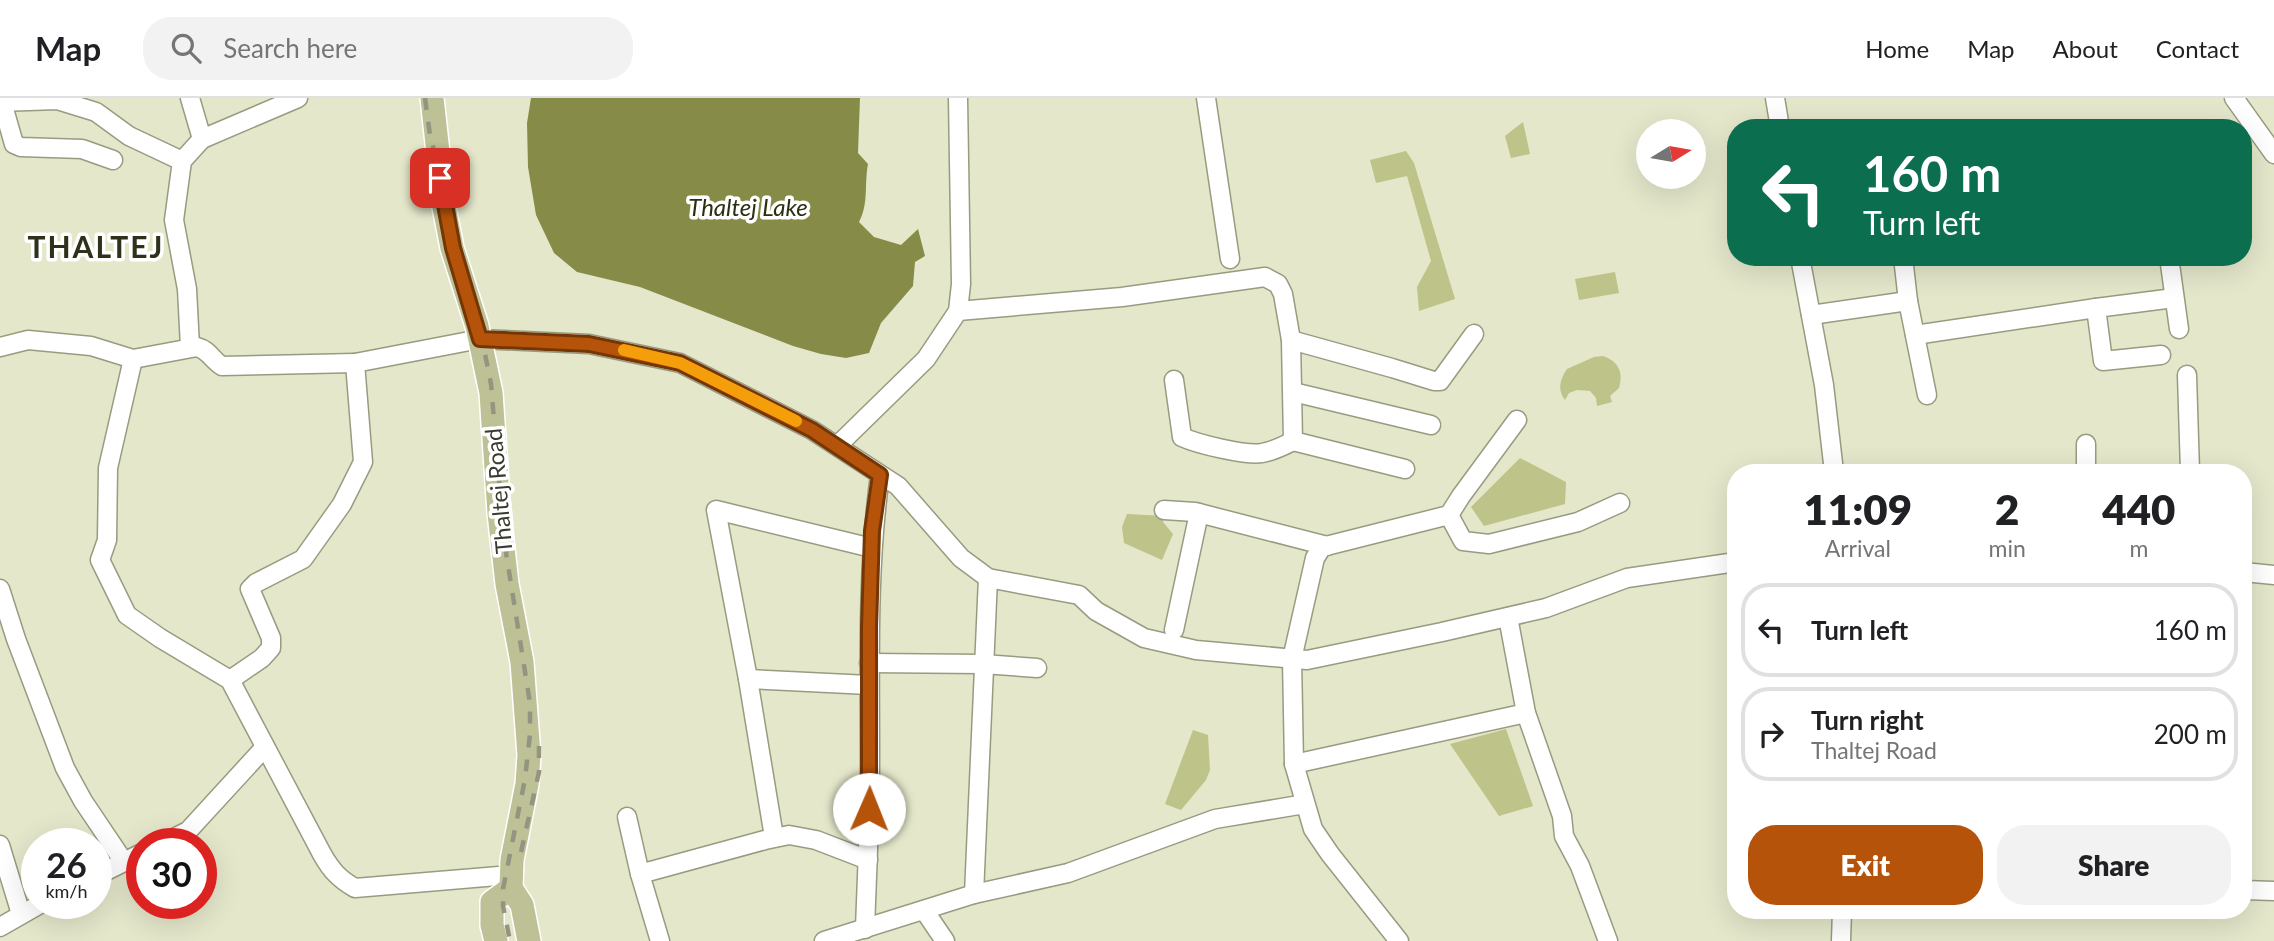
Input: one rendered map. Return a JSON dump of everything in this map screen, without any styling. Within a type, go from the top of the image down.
[{"type":"main road","name":"Thaltej Road","points":[[432,98],[447,220],[480,339],[491,393],[500,525],[507,583],[522,662],[529,755],[527,783],[516,834],[511,881],[492,902],[492,925],[496,941]]},
{"type":"main road","points":[[511,881],[522,905],[529,941]]},
{"type":"street","points":[[190,98],[202,139]]},
{"type":"street","points":[[190,347],[187,289],[174,220],[182,160],[202,139],[298,98]]},
{"type":"street","points":[[837,446],[926,359],[958,311],[961,284],[958,98]]},
{"type":"street","points":[[1206,98],[1230,259]]},
{"type":"street","points":[[1775,98],[1778,119]]},
{"type":"street","points":[[2234,98],[2251,119]]},
{"type":"street","points":[[113,160],[82,149],[21,147],[14,144],[1,102],[57,100],[96,112],[130,136],[182,160]]},
{"type":"street","points":[[2252,121],[2272,146]]},
{"type":"street","points":[[1802,266],[1824,385],[1833,464]]},
{"type":"street","points":[[1904,266],[1908,301],[1927,395]]},
{"type":"street","points":[[2169,266],[2179,329]]},
{"type":"street","points":[[958,311],[1122,297],[1265,277],[1278,284],[1283,294],[1291,340],[1293,440]]},
{"type":"street","points":[[1915,335],[2174,298]]},
{"type":"street","points":[[1811,315],[1908,301]]},
{"type":"street","points":[[2096,308],[2103,361],[2161,355]]},
{"type":"street","points":[[1291,340],[1434,382],[1440,381],[1474,334]]},
{"type":"street","points":[[0,347],[28,340],[92,346],[133,359],[190,347],[204,349],[222,366],[355,363],[480,339],[589,344],[680,363],[812,430],[898,486],[961,558],[988,578],[1079,595],[1096,611],[1144,638],[1196,650],[1307,660],[1546,608],[1627,578],[1727,563]]},
{"type":"street","points":[[133,359],[108,468],[107,540],[100,560],[127,615],[230,680],[329,868],[339,879],[355,888],[511,881]]},
{"type":"street","points":[[230,680],[262,658],[271,648],[271,638],[250,589],[256,583],[303,559],[342,505],[363,462],[355,363]]},
{"type":"street","points":[[2186,375],[2190,464]]},
{"type":"street","points":[[1174,380],[1182,437],[1193,442],[1258,454],[1274,451],[1293,440],[1405,469]]},
{"type":"street","points":[[1293,392],[1431,425]]},
{"type":"street","points":[[1399,941],[1330,854],[1314,829],[1294,764],[1292,659],[1315,558],[1322,547],[1449,515],[1517,420]]},
{"type":"street","points":[[2086,444],[2086,464]]},
{"type":"street","points":[[865,929],[872,548],[880,475]]},
{"type":"street","points":[[1449,515],[1463,541],[1489,544],[1578,522],[1620,503]]},
{"type":"street","points":[[774,838],[716,510],[872,548]]},
{"type":"street","points":[[1164,510],[1199,513],[1328,546]]},
{"type":"street","points":[[1174,630],[1199,513]]},
{"type":"street","points":[[2252,573],[2274,575]]},
{"type":"street","points":[[974,894],[988,578]]},
{"type":"street","points":[[0,589],[65,768],[83,801],[124,862],[112,868]]},
{"type":"street","points":[[1508,617],[1526,713],[1562,816],[1564,836],[1580,866],[1608,941]]},
{"type":"street","points":[[869,663],[984,664],[1037,668]]},
{"type":"street","points":[[748,679],[869,685]]},
{"type":"street","points":[[1294,764],[1526,713]]},
{"type":"street","points":[[191,828],[265,747]]},
{"type":"street","points":[[824,941],[974,894],[1068,873],[1216,819],[1305,804]]},
{"type":"street","points":[[626,817],[660,941]]},
{"type":"street","points":[[640,874],[774,838],[801,836],[849,851],[867,860]]},
{"type":"street","points":[[0,845],[21,914],[0,927]]},
{"type":"street","points":[[2252,890],[2274,891]]},
{"type":"street","points":[[924,910],[945,941]]},
{"type":"street","points":[[1841,941],[1842,919]]},
{"type":"shaded area","points":[[1523,122],[1530,154],[1511,158],[1505,136]]},
{"type":"shaded area","points":[[1406,151],[1414,163],[1455,299],[1419,311],[1417,287],[1431,261],[1407,176],[1376,183],[1370,160]]},
{"type":"shaded area","points":[[1615,272],[1619,293],[1579,300],[1575,279]]},
{"type":"shaded area","points":[[1603,356],[1613,361],[1620,372],[1619,388],[1610,396],[1612,402],[1597,406],[1596,398],[1590,391],[1577,390],[1569,393],[1565,400],[1560,384],[1567,369],[1594,357]]},
{"type":"shaded area","points":[[1520,458],[1566,482],[1565,504],[1484,526],[1471,507]]},
{"type":"shaded area","points":[[1127,514],[1164,516],[1163,522],[1173,534],[1162,560],[1124,543],[1122,527]]},
{"type":"shaded area","points":[[1506,729],[1533,806],[1499,816],[1450,744]]},
{"type":"shaded area","points":[[1193,730],[1208,735],[1210,770],[1206,780],[1181,810],[1165,804]]},
{"type":"water","name":"Thaltej Lake","points":[[531,98],[860,98],[858,153],[868,164],[865,201],[859,222],[874,237],[901,245],[918,229],[925,256],[915,262],[913,286],[881,323],[869,353],[846,358],[793,346],[640,287],[577,272],[554,253],[536,215],[528,167],[527,123]]},
{"type":"railway","points":[[425,98],[430,135],[476,309],[491,384],[504,540],[530,703],[525,779],[503,889],[503,906],[510,941]]},
{"type":"railway","points":[[521,852],[539,772],[539,735]]},
{"type":"slow traffic","points":[[624,350],[680,363],[796,421]]},
{"type":"district","name":"THALTEJ","points":[[96,248]]},
{"type":"route","points":[[440,178],[453,248],[480,339],[589,344],[680,363],[812,430],[880,475],[872,531],[869,809]]}]
